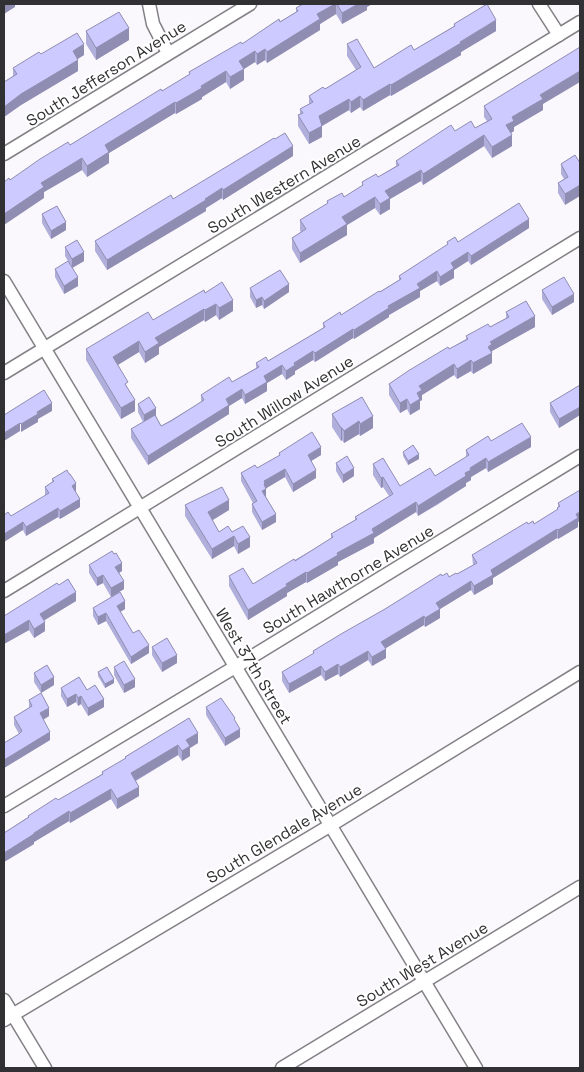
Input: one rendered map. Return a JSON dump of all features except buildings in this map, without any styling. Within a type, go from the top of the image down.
[{"type":"street","points":[[149,4],[153,24],[168,53]]},
{"type":"street","name":"South Jefferson Avenue","points":[[4,154],[250,4]]},
{"type":"street","points":[[539,4],[559,35]]},
{"type":"street","name":"South Western Avenue","points":[[4,373],[580,22]]},
{"type":"street","name":"South Willow Avenue","points":[[4,591],[580,238]]},
{"type":"street","name":"West 37th Street","points":[[4,281],[476,1068]]},
{"type":"street","name":"South Hawthorne Avenue","points":[[4,806],[580,456]]},
{"type":"street","name":"South Glendale Avenue","points":[[8,1017],[331,825],[580,672]]},
{"type":"street","name":"South West Avenue","points":[[282,1068],[580,887]]},
{"type":"street","points":[[4,1000],[8,1017],[45,1068]]}]
